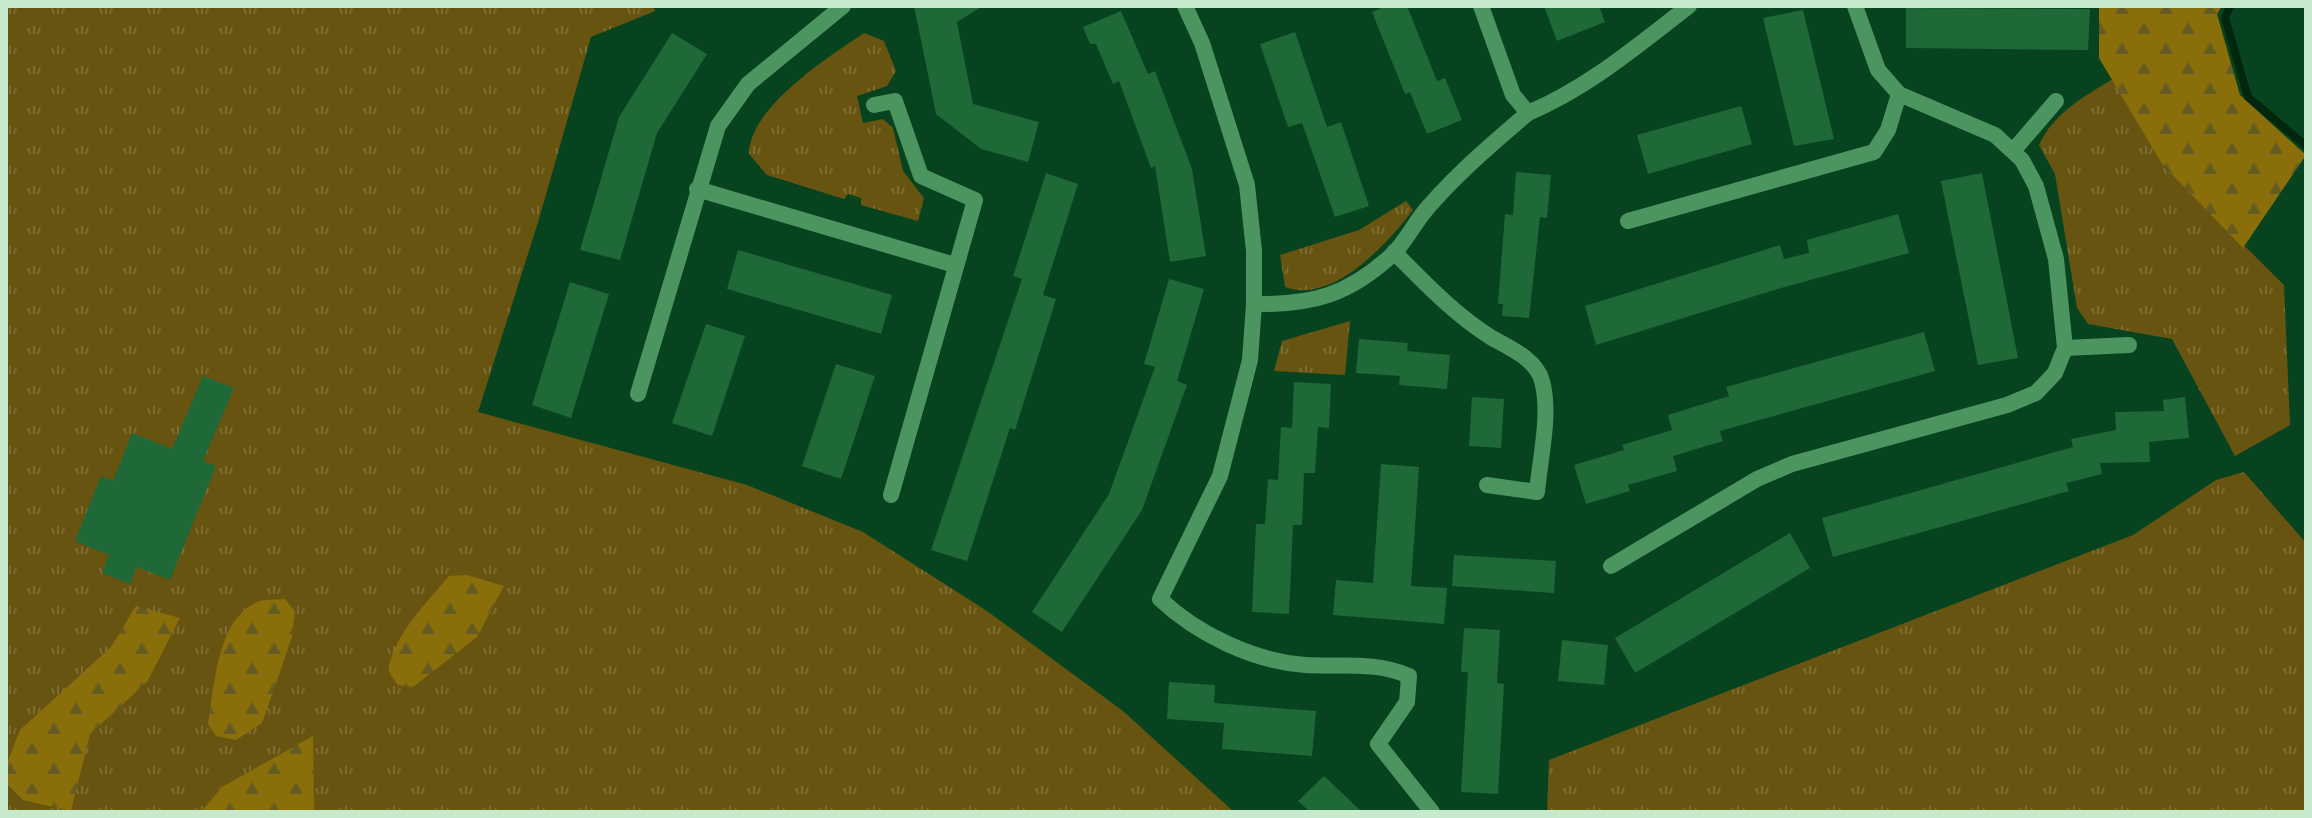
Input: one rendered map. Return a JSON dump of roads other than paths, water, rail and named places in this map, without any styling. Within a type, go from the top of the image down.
[{"type":"street","points":[[638,394],[718,126],[748,84],[819,12],[843,6]]},
{"type":"street","points":[[1185,6],[1202,43],[1247,185],[1254,251],[1254,304],[1250,360],[1220,476],[1160,599],[1178,616],[1216,640],[1262,655],[1300,664],[1392,668],[1409,676],[1407,702],[1378,744],[1432,812]]},
{"type":"street","points":[[1481,6],[1513,95],[1528,113]]},
{"type":"street","points":[[1254,304],[1321,300],[1360,280],[1394,252],[1428,207],[1475,159],[1528,113],[1560,100],[1689,6]]},
{"type":"street","points":[[1611,566],[1757,479],[1792,464],[2007,405],[2036,393],[2055,373],[2065,348],[2056,259],[2036,186],[2022,160],[1995,135],[1973,123],[1899,94],[1878,70],[1855,6]]},
{"type":"street","points":[[1628,221],[1874,152],[1888,130],[1899,94]]},
{"type":"street","points":[[874,105],[895,101],[921,176],[975,200],[891,495]]},
{"type":"street","points":[[2013,151],[2056,101]]},
{"type":"street","points":[[697,189],[955,265]]},
{"type":"street","points":[[1394,252],[1432,292],[1487,335],[1524,357],[1542,379],[1545,403],[1537,492],[1487,485]]},
{"type":"street","points":[[2065,348],[2129,345]]},
{"type":"waterway","points":[[2230,6],[2225,18],[2248,97],[2306,146]]}]
